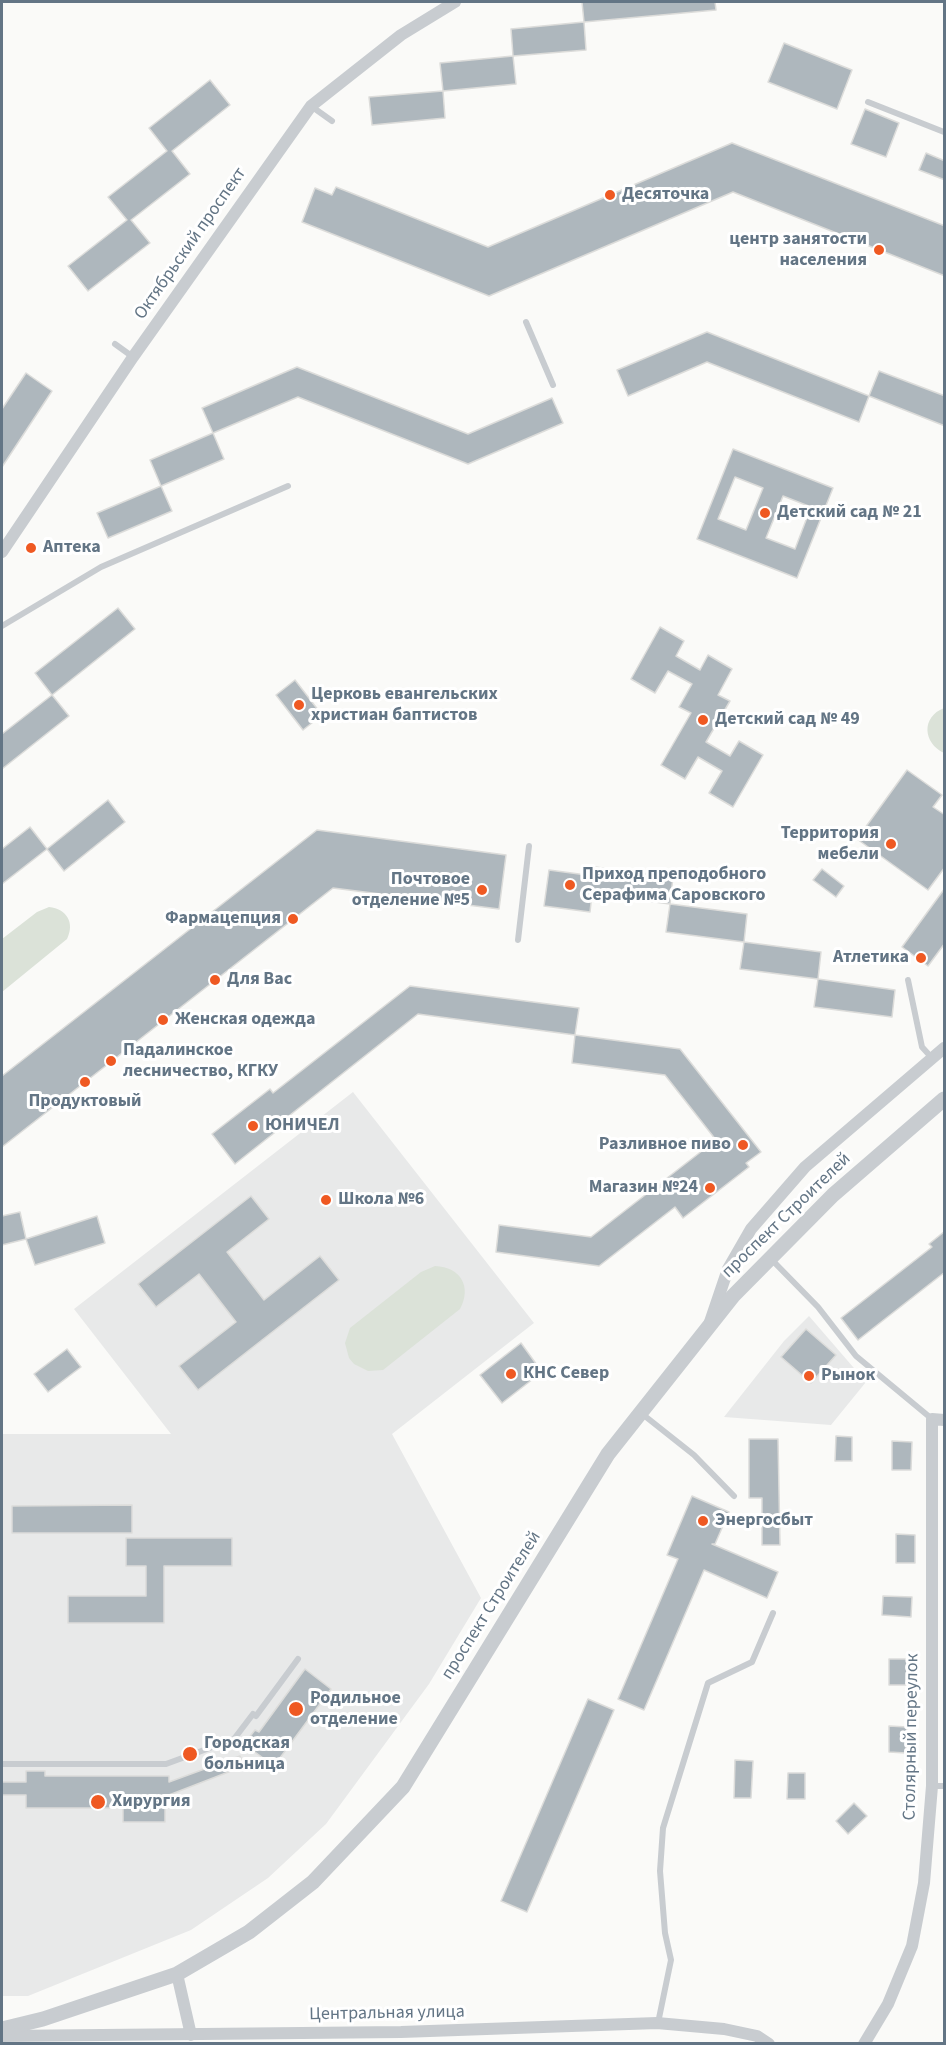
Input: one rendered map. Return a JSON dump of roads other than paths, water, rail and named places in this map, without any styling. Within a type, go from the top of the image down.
[{"type":"street","name":"Октябрьский проспект","points":[[2,552],[134,357],[311,106],[401,35],[455,2]]},
{"type":"street","points":[[708,1327],[728,1269],[751,1229],[805,1167],[945,1048]]},
{"type":"street","name":"проспект Строителей","points":[[2,2029],[44,2019],[177,1974],[249,1932],[313,1882],[403,1787],[608,1454],[733,1296],[833,1195],[945,1100]]},
{"type":"street","name":"Столярный переулок","points":[[864,2043],[888,2004],[912,1946],[938,1786],[938,1420]]},
{"type":"street","points":[[177,1974],[191,2034]]},
{"type":"street","name":"Центральная улица","points":[[2,2037],[191,2034],[206,2039],[657,2023],[724,2029],[757,2036],[769,2043]]},
{"type":"lane","points":[[868,102],[945,132]]},
{"type":"lane","points":[[311,106],[332,121]]},
{"type":"lane","points":[[526,322],[553,385]]},
{"type":"lane","points":[[115,344],[134,357]]},
{"type":"lane","points":[[2,626],[100,567],[288,486]]},
{"type":"lane","points":[[518,940],[530,846]]},
{"type":"lane","points":[[908,980],[922,1047],[932,1058]]},
{"type":"lane","points":[[770,1258],[818,1307],[856,1356],[938,1420]]},
{"type":"lane","points":[[640,1413],[694,1455],[734,1496]]},
{"type":"lane","points":[[657,2023],[671,1960],[665,1933],[660,1871],[663,1828],[708,1683],[752,1662],[773,1613]]},
{"type":"lane","points":[[2,1764],[166,1764],[234,1739],[253,1714],[256,1716],[298,1659]]},
{"type":"place","name":"Десяточка","points":[[610,195]]},
{"type":"place","name":"центр занятости населения","points":[[879,250]]},
{"type":"place","name":"Детский сад № 21","points":[[765,513]]},
{"type":"place","name":"Аптека","points":[[31,548]]},
{"type":"place","name":"Церковь евангельских христиан баптистов","points":[[299,705]]},
{"type":"place","name":"Детский сад № 49","points":[[703,720]]},
{"type":"place","name":"Территория мебели","points":[[891,844]]},
{"type":"place","name":"Приход преподобного Серафима Саровского","points":[[570,885]]},
{"type":"place","name":"Почтовое отделение №5","points":[[482,890]]},
{"type":"place","name":"Фармацепция","points":[[293,919]]},
{"type":"place","name":"Атлетика","points":[[921,958]]},
{"type":"place","name":"Для Вас","points":[[215,980]]},
{"type":"place","name":"Женская одежда","points":[[163,1020]]},
{"type":"place","name":"Падалинское лесничество, КГКУ","points":[[111,1061]]},
{"type":"place","name":"Продуктовый","points":[[85,1082]]},
{"type":"place","name":"ЮНИЧЕЛ","points":[[253,1126]]},
{"type":"place","name":"Разливное пиво","points":[[743,1145]]},
{"type":"place","name":"Магазин №24","points":[[710,1188]]},
{"type":"place","name":"Школа №6","points":[[326,1200]]},
{"type":"place","name":"КНС Север","points":[[511,1374]]},
{"type":"place","name":"Рынок","points":[[809,1376]]},
{"type":"place","name":"Энергосбыт","points":[[703,1521]]},
{"type":"place","name":"Родильное отделение","points":[[296,1709]]},
{"type":"place","name":"Городская больница","points":[[190,1754]]},
{"type":"place","name":"Хирургия","points":[[98,1802]]}]
